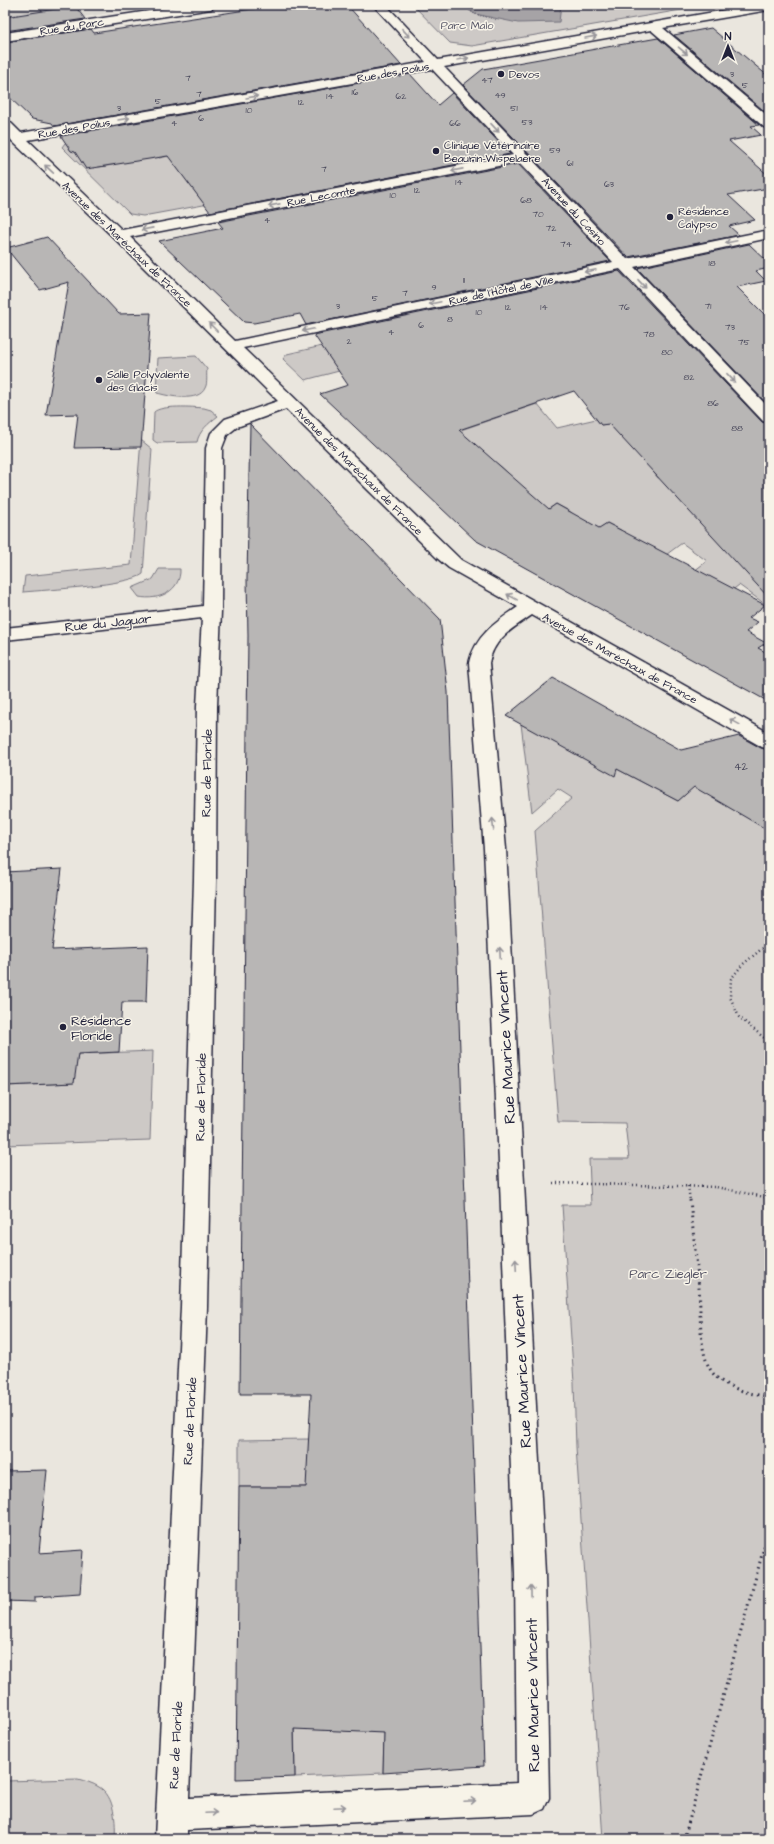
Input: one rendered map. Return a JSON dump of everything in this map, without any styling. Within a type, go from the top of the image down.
[{"type":"street","name":"Rue du Parc","points":[[5,37],[211,5]]},
{"type":"street","name":"Avenue du Casino","points":[[379,5],[769,418]]},
{"type":"street","name":"Rue des Poilus","points":[[17,138],[769,6]]},
{"type":"street","points":[[653,26],[769,124]]},
{"type":"street","name":"Avenue des Maréchaux de France","points":[[5,126],[119,235],[443,554],[463,569],[769,742]]},
{"type":"street","name":"Rue Lecomte","points":[[119,235],[523,157]]},
{"type":"street","name":"Rue de l'Hôtel de Ville","points":[[232,346],[769,234]]},
{"type":"street","name":"Rue de Floride","points":[[171,1827],[194,1299],[205,880],[207,706],[212,611],[214,448],[219,433],[231,423],[289,402]]},
{"type":"street","name":"Rue Maurice Vincent","points":[[171,1827],[533,1798],[530,1573],[512,1183],[495,849],[479,656],[488,640],[532,608]]},
{"type":"street","name":"Rue du Jaguar","points":[[5,634],[212,611]]},
{"type":"path","points":[[528,5],[554,8]]},
{"type":"path","points":[[769,943],[742,965],[731,979],[730,998],[739,1017],[769,1042]]},
{"type":"path","points":[[512,1183],[716,1187],[769,1198]]},
{"type":"path","points":[[688,1186],[701,1304],[704,1352],[709,1366],[712,1373],[728,1384],[747,1392],[769,1397]]},
{"type":"path","points":[[684,1839],[769,1529]]},
{"type":"shaded area","points":[[75,5],[161,5],[83,17]]},
{"type":"shaded area","points":[[462,5],[526,5],[554,8],[555,5],[561,5],[559,22],[518,23],[475,14]]},
{"type":"green space","points":[[5,5],[56,5],[40,8],[43,13],[17,17],[15,15],[5,17]]},
{"type":"green space","name":"Parc Malo","points":[[413,5],[710,5],[472,46],[450,43]]},
{"type":"green space","points":[[146,140],[159,158],[178,154],[379,173],[143,216],[130,214],[62,147],[65,143],[75,141],[69,148],[71,151],[84,157],[93,168],[113,165]]},
{"type":"green space","points":[[322,346],[339,371],[305,380],[283,359],[287,354]]},
{"type":"green space","points":[[196,356],[207,369],[206,384],[202,393],[197,396],[183,397],[168,396],[157,393],[158,358]]},
{"type":"green space","points":[[537,404],[557,428],[596,419],[601,425],[625,420],[651,469],[658,478],[691,471],[769,575],[769,607],[739,585],[718,601],[651,604],[707,561],[682,543],[632,580],[621,530],[607,523],[593,533],[571,512],[556,504],[522,527],[507,472],[498,464],[431,440]]},
{"type":"green space","points":[[170,407],[204,408],[211,410],[218,416],[202,431],[197,442],[157,443],[153,440],[154,412]]},
{"type":"green space","points":[[141,440],[152,449],[143,574],[135,578],[105,584],[23,592],[25,576],[131,565]]},
{"type":"green space","points":[[159,569],[180,569],[177,583],[173,589],[161,596],[147,598],[139,597],[132,588],[153,579]]},
{"type":"green space","name":"Parc Ziegler","points":[[521,724],[617,769],[678,801],[705,776],[769,821],[762,827],[769,831],[769,1839],[603,1839],[576,1447],[574,1383],[562,1205],[591,1205],[589,1159],[629,1159],[625,1123],[558,1122],[535,831],[572,798],[558,789],[532,812]]},
{"type":"green space","points":[[153,1051],[150,1140],[5,1145],[5,1086],[73,1083],[78,1054]]},
{"type":"green space","points":[[309,1439],[365,1487],[239,1487],[239,1440]]},
{"type":"green space","points":[[294,1700],[384,1733],[383,1773],[295,1777]]},
{"type":"green space","points":[[78,1779],[97,1786],[104,1791],[108,1797],[115,1818],[115,1839],[5,1839],[5,1781]]},
{"type":"building","points":[[279,5],[347,5],[401,65],[54,126],[52,123],[32,119],[5,93],[5,42],[91,29],[94,33]]},
{"type":"building","points":[[75,6],[85,19],[5,31],[5,17]]},
{"type":"building","points":[[711,28],[769,77],[769,115],[674,35]]},
{"type":"building","points":[[658,38],[759,125],[751,126],[761,135],[729,141],[769,176],[769,188],[728,195],[755,220],[729,226],[739,235],[628,257],[463,85],[483,69]]},
{"type":"building","points":[[410,74],[438,105],[452,93],[510,154],[210,212],[168,156],[86,169],[75,152],[71,151],[61,136]]},
{"type":"building","points":[[518,164],[610,261],[306,325],[300,314],[254,323],[244,322],[159,241],[223,228],[218,222]]},
{"type":"building","name":"Salle Polyvalente des Glacis","points":[[47,237],[119,314],[151,313],[141,447],[74,448],[78,414],[46,415],[69,282],[40,290],[6,248]]},
{"type":"building","points":[[749,244],[769,263],[769,268],[756,271],[766,281],[737,287],[769,319],[769,406],[637,268]]},
{"type":"building","points":[[619,271],[762,422],[769,424],[769,598],[609,424],[601,425],[574,391],[459,430],[549,509],[556,504],[599,528],[607,523],[765,605],[749,618],[758,622],[746,632],[766,643],[758,648],[769,654],[769,702],[475,540],[320,394],[348,385],[314,335]]},
{"type":"building","points":[[250,424],[440,619],[448,692],[484,1766],[383,1773],[384,1733],[294,1729],[295,1777],[236,1779],[239,1487],[306,1487],[311,1394],[240,1394],[248,636],[247,579]]},
{"type":"building","points":[[553,678],[681,750],[739,736],[761,748],[769,750],[769,831],[694,787],[678,801],[617,769],[615,776],[506,716]]},
{"type":"building","name":"Résidence Floride","points":[[62,869],[52,950],[148,946],[146,1002],[122,1002],[119,1052],[78,1054],[74,1083],[5,1086],[5,872]]},
{"type":"building","points":[[47,1470],[39,1553],[83,1550],[80,1594],[35,1597],[35,1602],[5,1601],[5,1471]]},
{"type":"place","name":"Devos","points":[[501,74]]},
{"type":"place","name":"Clinique Vétérinaire Beaurin-Wispelaere","points":[[436,151]]},
{"type":"place","name":"Résidence Calypso","points":[[670,217]]},
{"type":"place","name":"Salle Polyvalente des Glacis","points":[[99,380]]},
{"type":"place","name":"Résidence Floride","points":[[63,1027]]}]
